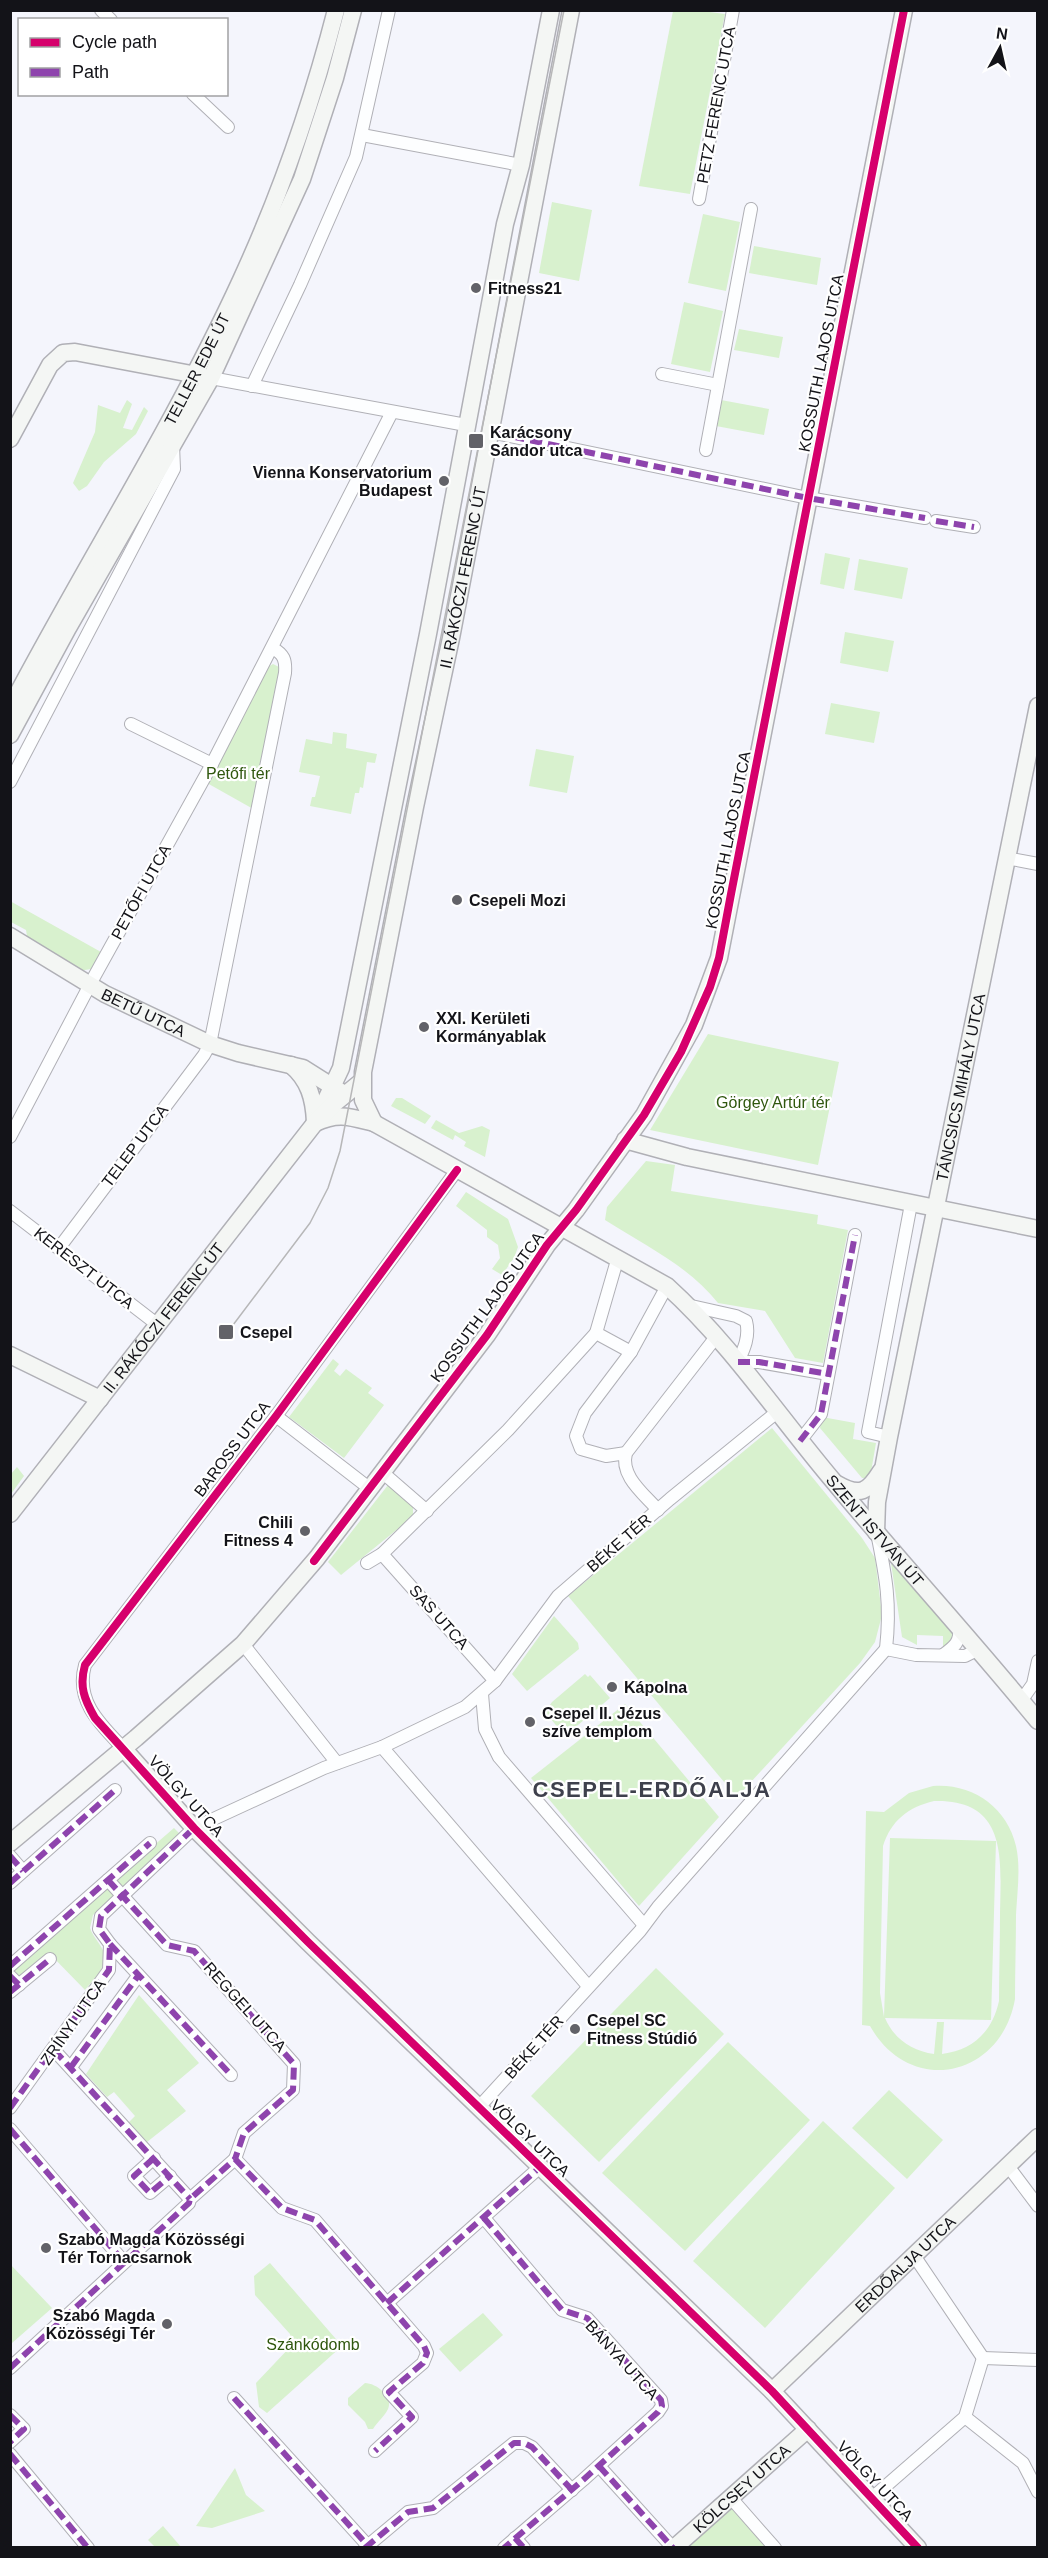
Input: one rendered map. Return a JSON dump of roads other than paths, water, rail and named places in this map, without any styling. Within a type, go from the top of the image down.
[{"type":"street","name":"TELLER EDE ÚT","points":[[10,708],[56,621],[142,472],[241,281],[288,171],[322,64],[336,10]]},
{"type":"street","name":"TELLER EDE ÚT","points":[[10,735],[68,628],[211,378],[302,180],[335,78],[353,10]]},
{"type":"street","points":[[252,386],[300,285],[356,156],[388,10]]},
{"type":"street","name":"II. RÁKÓCZI FERENC ÚT","points":[[339,1091],[341,1068],[426,646],[505,224],[521,165],[551,10]]},
{"type":"street","name":"II. RÁKÓCZI FERENC ÚT","points":[[10,1514],[339,1091],[362,1081],[415,807],[451,639],[571,10]]},
{"type":"street","name":"PETZ FERENC UTCA","points":[[699,200],[733,10]]},
{"type":"street","name":"KOSSUTH LAJOS UTCA","points":[[10,1843],[243,1644],[317,1558],[487,1335],[547,1245],[644,1114],[681,1052],[710,987],[719,958],[904,10]]},
{"type":"street","points":[[195,96],[228,127]]},
{"type":"street","points":[[362,135],[521,165]]},
{"type":"street","points":[[706,450],[751,209]]},
{"type":"street","points":[[10,439],[55,359],[63,353],[75,351],[466,425]]},
{"type":"street","points":[[662,374],[718,385]]},
{"type":"street","name":"PETŐFI UTCA","points":[[10,1137],[90,985],[212,764],[392,412]]},
{"type":"street","points":[[495,433],[808,498],[974,527]]},
{"type":"street","name":"TELLER EDE ÚT","points":[[10,782],[174,469],[173,444]]},
{"type":"street","points":[[210,1044],[285,673],[284,656],[272,648]]},
{"type":"street","name":"TÁNCSICS MIHÁLY UTCA","points":[[876,1532],[877,1502],[889,1437],[1038,706]]},
{"type":"street","points":[[131,724],[212,764]]},
{"type":"street","points":[[1006,858],[1038,864]]},
{"type":"street","name":"BETŰ UTCA","points":[[10,936],[90,985],[210,1044],[249,1056],[290,1064],[312,1072],[339,1091]]},
{"type":"street","name":"TELEP UTCA","points":[[59,1248],[210,1044]]},
{"type":"street","points":[[312,1072],[330,1068],[345,1050]]},
{"type":"street","points":[[290,1064],[306,1081],[312,1098],[315,1123]]},
{"type":"street","points":[[362,1081],[363,1100],[374,1124]]},
{"type":"street","name":"SZENT ISTVÁN ÚT","points":[[339,1091],[374,1124]]},
{"type":"street","name":"SZENT ISTVÁN ÚT","points":[[315,1123],[341,1115],[374,1124],[667,1286],[716,1336],[834,1483],[1036,1718]]},
{"type":"street","points":[[626,1140],[687,1157],[1038,1229]]},
{"type":"street","name":"BAROSS UTCA","points":[[123,1748],[95,1718],[85,1701],[82,1687],[85,1665],[276,1416],[457,1170]]},
{"type":"street","points":[[889,1437],[868,1432],[911,1204]]},
{"type":"street","name":"KERESZT UTCA","points":[[10,1211],[158,1324]]},
{"type":"street","points":[[801,1441],[820,1414],[855,1234]]},
{"type":"street","points":[[367,1563],[382,1554],[508,1430],[596,1334],[618,1257]]},
{"type":"street","points":[[626,1453],[606,1456],[588,1452],[581,1449],[576,1439],[585,1413],[631,1352],[667,1286]]},
{"type":"street","points":[[687,1305],[736,1316],[746,1321],[748,1330],[745,1346],[738,1362],[759,1362],[828,1374]]},
{"type":"street","points":[[596,1334],[631,1352]]},
{"type":"street","points":[[658,1510],[629,1477],[623,1464],[626,1453],[716,1336]]},
{"type":"street","points":[[10,1355],[100,1399]]},
{"type":"street","name":"BÉKE TÉR","points":[[194,1828],[337,1763],[382,1747],[455,1714],[495,1681],[558,1596],[777,1412]]},
{"type":"street","points":[[276,1416],[369,1488]]},
{"type":"street","points":[[834,1483],[848,1490],[862,1491],[873,1485],[884,1468]]},
{"type":"street","points":[[382,1472],[427,1510]]},
{"type":"street","points":[[876,1532],[888,1588],[889,1620],[886,1649],[916,1654],[965,1656],[977,1650]]},
{"type":"street","name":"SAS UTCA","points":[[382,1554],[495,1681]]},
{"type":"street","points":[[943,1655],[955,1646],[960,1637],[959,1627]]},
{"type":"street","points":[[243,1644],[337,1763]]},
{"type":"street","name":"BÉKE TÉR","points":[[479,2107],[644,1925],[886,1649]]},
{"type":"street","points":[[1021,1701],[1033,1684],[1038,1661]]},
{"type":"street","points":[[482,1694],[484,1729],[499,1757],[644,1925]]},
{"type":"street","points":[[382,1747],[588,1986]]},
{"type":"street","name":"VÖLGY UTCA","points":[[123,1748],[194,1828],[308,1942],[772,2391],[918,2547]]},
{"type":"street","points":[[10,1883],[114,1790]]},
{"type":"street","name":"ZRÍNYI UTCA","points":[[10,2108],[54,2050],[106,1974],[110,1965],[110,1944],[100,1932],[99,1920],[105,1911],[194,1828]]},
{"type":"street","points":[[10,1966],[150,1843]]},
{"type":"street","points":[[10,1856],[23,1871]]},
{"type":"street","name":"REGGEL UTCA","points":[[108,1880],[167,1945],[194,1951],[294,2064],[293,2090],[244,2133],[235,2159]]},
{"type":"street","points":[[110,1944],[231,2075]]},
{"type":"street","points":[[13,1985],[50,1959]]},
{"type":"street","points":[[71,2067],[138,1976]]},
{"type":"street","points":[[54,2050],[190,2199]]},
{"type":"street","points":[[10,2129],[124,2262]]},
{"type":"street","name":"ERDŐALJA UTCA","points":[[772,2391],[1038,2136]]},
{"type":"street","points":[[154,2158],[134,2176],[150,2193],[170,2176]]},
{"type":"street","points":[[10,2368],[235,2159],[282,2208],[315,2220],[424,2346],[427,2353],[423,2363],[389,2392],[412,2417],[375,2451]]},
{"type":"street","points":[[1008,2166],[1038,2206]]},
{"type":"street","points":[[387,2303],[540,2167]]},
{"type":"street","name":"BÁNYA UTCA","points":[[484,2218],[562,2310],[586,2318],[661,2400],[662,2406],[519,2543],[504,2547]]},
{"type":"street","points":[[913,2254],[983,2358]]},
{"type":"street","points":[[983,2358],[1038,2360]]},
{"type":"street","points":[[872,2498],[965,2416],[983,2358]]},
{"type":"street","points":[[234,2398],[368,2547],[408,2512],[433,2508],[514,2443],[524,2443],[532,2447],[572,2490]]},
{"type":"street","points":[[10,2415],[24,2429],[10,2442]]},
{"type":"street","points":[[965,2416],[1023,2463],[1038,2492]]},
{"type":"street","name":"KÖLCSEY UTCA","points":[[674,2547],[808,2429]]},
{"type":"street","points":[[10,2454],[88,2547]]},
{"type":"street","points":[[599,2466],[674,2547]]},
{"type":"street","points":[[731,2498],[775,2547]]},
{"type":"tram line","points":[[227,1333],[310,1223],[328,1188],[340,1151],[564,10]]},
{"type":"place","name":"Fitness21","points":[[476,288]]},
{"type":"place","name":"Karácsony Sándor utca","points":[[476,441]]},
{"type":"place","name":"Vienna Konservatorium Budapest","points":[[444,481]]},
{"type":"place","name":"Csepeli Mozi","points":[[457,900]]},
{"type":"place","name":"XXI. Kerületi Kormányablak","points":[[424,1027]]},
{"type":"place","name":"Csepel","points":[[226,1332]]},
{"type":"place","name":"Chili Fitness 4","points":[[305,1531]]},
{"type":"place","name":"Kápolna","points":[[612,1687]]},
{"type":"place","name":"Csepel II. Jézus szíve templom","points":[[530,1722]]},
{"type":"place","name":"Csepel SC Fitness Stúdió","points":[[575,2029]]},
{"type":"place","name":"Szabó Magda Közösségi Tér Tornacsarnok","points":[[46,2248]]},
{"type":"place","name":"Szabó Magda Közösségi Tér","points":[[167,2324]]},
{"type":"district","name":"CSEPEL-ERDŐALJA","points":[[652,1789]]},
{"type":"park label","name":"Petőfi tér","points":[[238,773]]},
{"type":"park label","name":"Görgey Artúr tér","points":[[773,1102]]},
{"type":"park label","name":"Szánkódomb","points":[[313,2344]]}]
